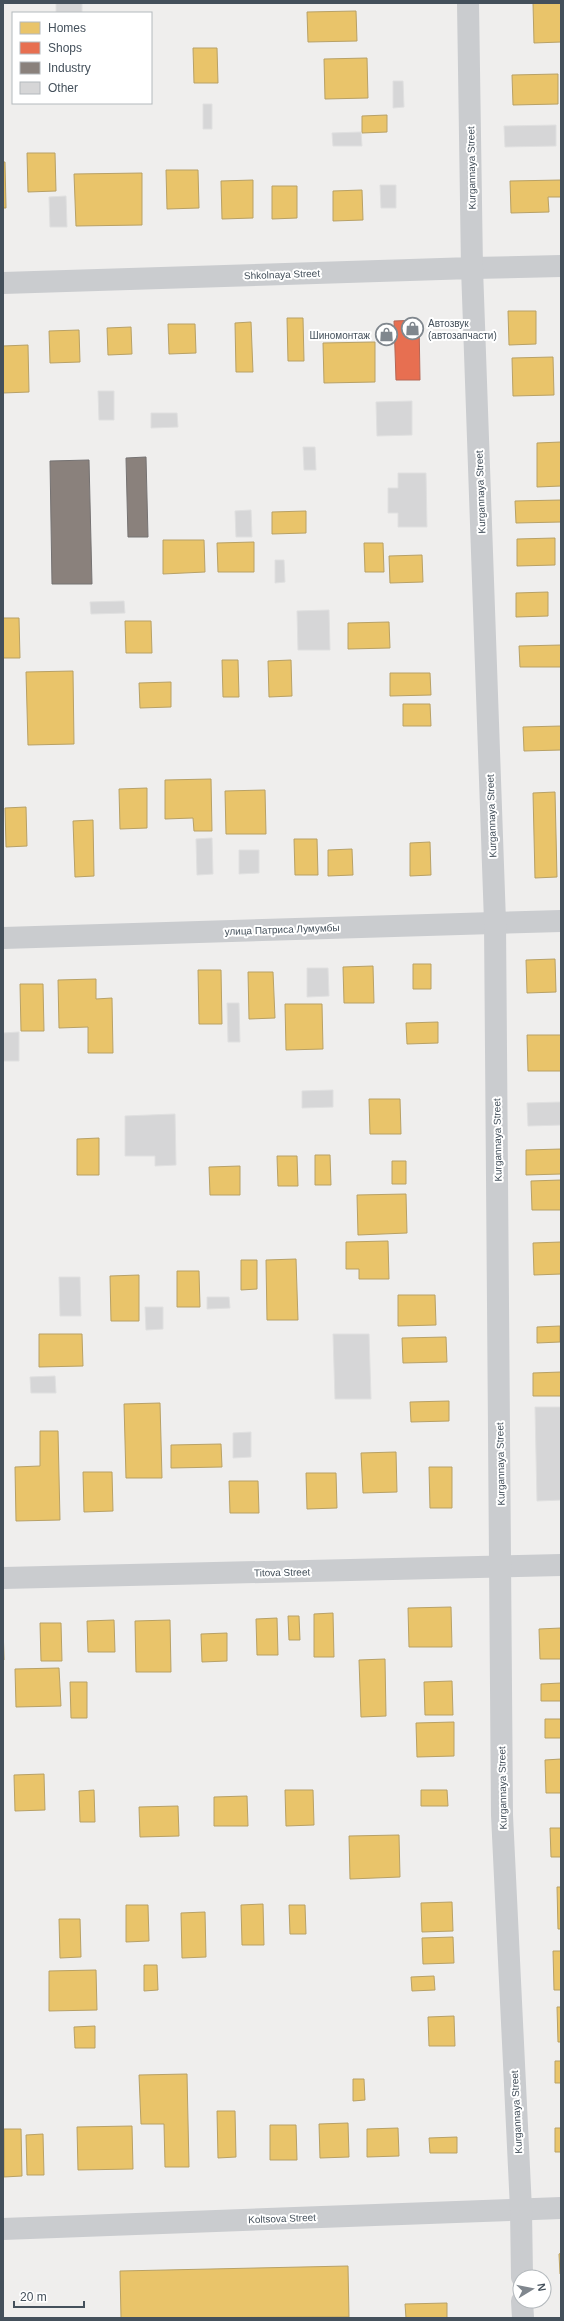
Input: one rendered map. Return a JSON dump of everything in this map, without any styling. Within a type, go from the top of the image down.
[{"type":"street","name":"Kurgannaya Street","points":[[468,3],[472,268],[495,922],[502,1815],[521,2209],[522,2269]]},
{"type":"street","name":"Shkolnaya Street","points":[[3,283],[561,266]]},
{"type":"street","name":"улица Патриса Лумумбы","points":[[3,938],[561,921]]},
{"type":"street","name":"Titova Street","points":[[3,1578],[501,1568],[561,1565]]},
{"type":"street","name":"Koltsova Street","points":[[3,2230],[561,2208]]},
{"type":"building: Homes","points":[[533,3],[561,3],[561,42],[534,43]]},
{"type":"building: Homes","points":[[356,11],[357,41],[308,42],[307,12]]},
{"type":"building: Homes","points":[[193,48],[217,48],[218,83],[194,83]]},
{"type":"building: Homes","points":[[367,58],[368,98],[325,99],[324,59]]},
{"type":"building: Homes","points":[[558,74],[558,104],[513,105],[512,75]]},
{"type":"building: Homes","points":[[387,115],[387,132],[362,133],[362,116]]},
{"type":"building: Homes","points":[[27,153],[55,153],[56,191],[28,192]]},
{"type":"building: Homes","points":[[3,162],[5,162],[6,208],[3,208]]},
{"type":"building: Homes","points":[[166,170],[198,170],[199,208],[167,209]]},
{"type":"building: Homes","points":[[142,173],[142,225],[76,226],[74,174]]},
{"type":"building: Homes","points":[[253,180],[253,218],[222,219],[221,181]]},
{"type":"building: Homes","points":[[561,180],[561,197],[548,197],[549,212],[511,213],[510,181]]},
{"type":"building: Homes","points":[[272,186],[297,186],[297,218],[272,219]]},
{"type":"building: Homes","points":[[362,190],[363,220],[333,221],[333,191]]},
{"type":"building: Homes","points":[[508,311],[536,311],[536,344],[509,345]]},
{"type":"building: Homes","points":[[287,318],[303,318],[304,361],[288,361]]},
{"type":"building: Homes","points":[[251,322],[253,372],[236,372],[235,323]]},
{"type":"building: Homes","points":[[168,324],[195,324],[196,353],[169,354]]},
{"type":"building: Homes","points":[[131,327],[132,354],[108,355],[107,328]]},
{"type":"building: Homes","points":[[79,330],[80,362],[50,363],[49,331]]},
{"type":"building: Homes","points":[[375,342],[375,382],[324,383],[323,343]]},
{"type":"building: Homes","points":[[28,345],[29,392],[3,393],[3,346]]},
{"type":"building: Homes","points":[[553,357],[554,395],[513,396],[512,358]]},
{"type":"building: Homes","points":[[561,442],[561,486],[537,487],[537,443]]},
{"type":"building: Homes","points":[[561,500],[561,522],[516,523],[515,501]]},
{"type":"building: Homes","points":[[306,511],[306,533],[272,534],[272,512]]},
{"type":"building: Homes","points":[[555,538],[555,565],[517,566],[517,539]]},
{"type":"building: Homes","points":[[163,540],[204,540],[205,572],[163,574]]},
{"type":"building: Homes","points":[[254,542],[254,572],[218,572],[217,543]]},
{"type":"building: Homes","points":[[364,543],[383,543],[384,572],[365,572]]},
{"type":"building: Homes","points":[[422,555],[423,582],[390,583],[389,556]]},
{"type":"building: Homes","points":[[548,592],[548,616],[516,617],[516,593]]},
{"type":"building: Homes","points":[[3,618],[19,618],[20,658],[3,658]]},
{"type":"building: Homes","points":[[125,621],[151,621],[152,653],[126,653]]},
{"type":"building: Homes","points":[[389,622],[390,648],[348,649],[348,623]]},
{"type":"building: Homes","points":[[561,645],[561,667],[520,667],[519,646]]},
{"type":"building: Homes","points":[[222,660],[238,660],[239,697],[223,697]]},
{"type":"building: Homes","points":[[291,660],[292,696],[269,697],[268,661]]},
{"type":"building: Homes","points":[[73,671],[74,744],[28,745],[26,672]]},
{"type":"building: Homes","points":[[390,673],[430,673],[431,695],[390,696]]},
{"type":"building: Homes","points":[[171,682],[171,707],[140,708],[139,683]]},
{"type":"building: Homes","points":[[403,704],[430,704],[431,726],[403,726]]},
{"type":"building: Homes","points":[[561,726],[561,750],[524,751],[523,727]]},
{"type":"building: Homes","points":[[211,779],[212,831],[194,831],[193,818],[165,819],[165,780]]},
{"type":"building: Homes","points":[[147,788],[147,828],[120,829],[119,789]]},
{"type":"building: Homes","points":[[265,790],[266,834],[226,834],[225,791]]},
{"type":"building: Homes","points":[[555,792],[557,877],[535,878],[533,793]]},
{"type":"building: Homes","points":[[26,807],[27,846],[6,847],[5,808]]},
{"type":"building: Homes","points":[[93,820],[94,876],[75,877],[73,821]]},
{"type":"building: Homes","points":[[294,839],[317,839],[318,875],[295,875]]},
{"type":"building: Homes","points":[[430,842],[431,875],[410,876],[410,843]]},
{"type":"building: Homes","points":[[352,849],[353,875],[328,876],[328,850]]},
{"type":"building: Homes","points":[[555,959],[556,992],[527,993],[526,960]]},
{"type":"building: Homes","points":[[413,964],[431,964],[431,989],[413,989]]},
{"type":"building: Homes","points":[[373,966],[374,1003],[344,1003],[343,967]]},
{"type":"building: Homes","points":[[198,970],[221,970],[222,1024],[199,1024]]},
{"type":"building: Homes","points":[[248,972],[273,972],[275,1018],[249,1019]]},
{"type":"building: Homes","points":[[96,979],[96,999],[112,998],[113,1053],[88,1053],[88,1027],[59,1028],[58,980]]},
{"type":"building: Homes","points":[[20,984],[43,984],[44,1031],[21,1031]]},
{"type":"building: Homes","points":[[285,1004],[322,1004],[323,1049],[286,1050]]},
{"type":"building: Homes","points":[[438,1022],[438,1043],[407,1044],[406,1023]]},
{"type":"building: Homes","points":[[527,1035],[561,1035],[561,1071],[528,1071]]},
{"type":"building: Homes","points":[[369,1099],[400,1099],[401,1134],[370,1134]]},
{"type":"building: Homes","points":[[99,1138],[99,1175],[77,1175],[77,1139]]},
{"type":"building: Homes","points":[[561,1149],[561,1174],[526,1175],[526,1150]]},
{"type":"building: Homes","points":[[315,1155],[330,1155],[331,1185],[315,1185]]},
{"type":"building: Homes","points":[[277,1156],[297,1156],[298,1186],[278,1186]]},
{"type":"building: Homes","points":[[392,1161],[406,1161],[406,1184],[392,1184]]},
{"type":"building: Homes","points":[[240,1166],[240,1195],[210,1195],[209,1167]]},
{"type":"building: Homes","points":[[561,1180],[561,1210],[532,1210],[531,1181]]},
{"type":"building: Homes","points":[[406,1194],[407,1233],[358,1235],[357,1195]]},
{"type":"building: Homes","points":[[388,1241],[389,1279],[359,1279],[359,1269],[346,1269],[346,1242]]},
{"type":"building: Homes","points":[[561,1242],[561,1274],[534,1275],[533,1243]]},
{"type":"building: Homes","points":[[296,1259],[298,1320],[267,1320],[266,1260]]},
{"type":"building: Homes","points":[[241,1260],[257,1260],[257,1289],[241,1290]]},
{"type":"building: Homes","points":[[177,1271],[199,1271],[200,1307],[177,1307]]},
{"type":"building: Homes","points":[[139,1275],[139,1321],[111,1321],[110,1276]]},
{"type":"building: Homes","points":[[398,1295],[435,1295],[436,1325],[398,1326]]},
{"type":"building: Homes","points":[[560,1326],[560,1342],[537,1343],[537,1327]]},
{"type":"building: Homes","points":[[39,1334],[82,1334],[83,1366],[39,1367]]},
{"type":"building: Homes","points":[[446,1337],[447,1362],[403,1363],[402,1338]]},
{"type":"building: Homes","points":[[561,1372],[561,1396],[533,1396],[533,1373]]},
{"type":"building: Homes","points":[[449,1401],[449,1421],[411,1422],[410,1402]]},
{"type":"building: Homes","points":[[160,1403],[162,1478],[126,1478],[124,1404]]},
{"type":"building: Homes","points":[[40,1431],[58,1431],[60,1520],[16,1521],[15,1467],[40,1466]]},
{"type":"building: Homes","points":[[221,1444],[222,1467],[171,1468],[171,1445]]},
{"type":"building: Homes","points":[[396,1452],[397,1492],[363,1493],[361,1453]]},
{"type":"building: Homes","points":[[429,1467],[452,1467],[452,1508],[430,1508]]},
{"type":"building: Homes","points":[[83,1472],[112,1472],[113,1511],[84,1512]]},
{"type":"building: Homes","points":[[306,1473],[336,1473],[337,1508],[307,1509]]},
{"type":"building: Homes","points":[[229,1481],[258,1481],[259,1513],[230,1513]]},
{"type":"building: Homes","points":[[451,1607],[452,1647],[409,1647],[408,1608]]},
{"type":"building: Homes","points":[[333,1613],[334,1657],[314,1657],[314,1614]]},
{"type":"building: Homes","points":[[288,1616],[299,1616],[300,1640],[289,1640]]},
{"type":"building: Homes","points":[[277,1618],[278,1655],[257,1655],[256,1619]]},
{"type":"building: Homes","points":[[114,1620],[115,1652],[88,1652],[87,1621]]},
{"type":"building: Homes","points":[[170,1620],[171,1672],[136,1672],[135,1621]]},
{"type":"building: Homes","points":[[40,1623],[61,1623],[62,1661],[41,1661]]},
{"type":"building: Homes","points":[[3,1624],[4,1660],[3,1660]]},
{"type":"building: Homes","points":[[561,1628],[561,1659],[540,1659],[539,1629]]},
{"type":"building: Homes","points":[[227,1633],[227,1661],[202,1662],[201,1634]]},
{"type":"building: Homes","points":[[385,1659],[386,1716],[361,1717],[359,1660]]},
{"type":"building: Homes","points":[[59,1668],[61,1706],[16,1707],[15,1669]]},
{"type":"building: Homes","points":[[452,1681],[453,1715],[425,1715],[424,1682]]},
{"type":"building: Homes","points":[[70,1682],[87,1682],[87,1718],[71,1718]]},
{"type":"building: Homes","points":[[561,1683],[561,1701],[541,1701],[541,1684]]},
{"type":"building: Homes","points":[[545,1719],[561,1719],[561,1738],[545,1738]]},
{"type":"building: Homes","points":[[454,1722],[454,1756],[417,1757],[416,1723]]},
{"type":"building: Homes","points":[[561,1759],[561,1793],[546,1793],[545,1760]]},
{"type":"building: Homes","points":[[44,1774],[45,1810],[15,1811],[14,1775]]},
{"type":"building: Homes","points":[[94,1790],[95,1822],[80,1822],[79,1791]]},
{"type":"building: Homes","points":[[285,1790],[313,1790],[314,1825],[286,1826]]},
{"type":"building: Homes","points":[[421,1790],[447,1790],[448,1806],[421,1806]]},
{"type":"building: Homes","points":[[247,1796],[248,1826],[214,1826],[214,1797]]},
{"type":"building: Homes","points":[[178,1806],[179,1836],[140,1837],[139,1807]]},
{"type":"building: Homes","points":[[550,1828],[561,1828],[561,1857],[551,1857]]},
{"type":"building: Homes","points":[[399,1835],[400,1877],[350,1879],[349,1836]]},
{"type":"building: Homes","points":[[557,1887],[561,1887],[561,1929],[558,1929]]},
{"type":"building: Homes","points":[[452,1902],[453,1931],[422,1932],[421,1903]]},
{"type":"building: Homes","points":[[263,1904],[264,1945],[242,1945],[241,1905]]},
{"type":"building: Homes","points":[[126,1905],[148,1905],[149,1941],[126,1942]]},
{"type":"building: Homes","points":[[289,1905],[305,1905],[306,1934],[290,1934]]},
{"type":"building: Homes","points":[[205,1912],[206,1957],[182,1958],[181,1913]]},
{"type":"building: Homes","points":[[59,1919],[80,1919],[81,1957],[60,1958]]},
{"type":"building: Homes","points":[[453,1937],[454,1963],[423,1964],[422,1938]]},
{"type":"building: Homes","points":[[553,1951],[561,1951],[561,1990],[554,1990]]},
{"type":"building: Homes","points":[[144,1965],[157,1965],[158,1990],[144,1991]]},
{"type":"building: Homes","points":[[96,1970],[97,2010],[49,2011],[49,1971]]},
{"type":"building: Homes","points":[[434,1976],[435,1990],[412,1991],[411,1977]]},
{"type":"building: Homes","points":[[557,2007],[561,2007],[561,2042],[558,2042]]},
{"type":"building: Homes","points":[[454,2016],[455,2046],[429,2046],[428,2017]]},
{"type":"building: Homes","points":[[95,2026],[95,2048],[75,2048],[74,2027]]},
{"type":"building: Homes","points":[[555,2061],[561,2061],[561,2083],[555,2083]]},
{"type":"building: Homes","points":[[187,2074],[189,2167],[165,2167],[164,2124],[141,2124],[139,2075]]},
{"type":"building: Homes","points":[[353,2079],[364,2079],[365,2100],[353,2101]]},
{"type":"building: Homes","points":[[217,2111],[235,2111],[236,2157],[218,2158]]},
{"type":"building: Homes","points":[[348,2123],[349,2157],[320,2158],[319,2124]]},
{"type":"building: Homes","points":[[270,2125],[296,2125],[297,2160],[270,2160]]},
{"type":"building: Homes","points":[[132,2126],[133,2169],[78,2170],[77,2127]]},
{"type":"building: Homes","points":[[398,2128],[399,2156],[367,2157],[367,2129]]},
{"type":"building: Homes","points":[[555,2128],[561,2128],[561,2152],[555,2152]]},
{"type":"building: Homes","points":[[4,2129],[21,2129],[22,2176],[4,2177]]},
{"type":"building: Homes","points":[[43,2134],[44,2175],[27,2175],[26,2135]]},
{"type":"building: Homes","points":[[457,2137],[457,2153],[430,2153],[429,2138]]},
{"type":"building: Homes","points":[[561,2253],[561,2274],[560,2274],[559,2254]]},
{"type":"building: Homes","points":[[348,2266],[349,2317],[121,2318],[120,2271]]},
{"type":"building: Homes","points":[[447,2303],[447,2318],[406,2318],[405,2304]]},
{"type":"building: Shops","points":[[419,320],[420,380],[396,380],[394,321]]},
{"type":"building: Industry","points":[[146,457],[148,537],[128,537],[126,458]]},
{"type":"building: Industry","points":[[89,460],[92,584],[52,584],[50,461]]},
{"type":"building: Other","points":[[56,3],[82,3],[82,12],[56,12]]},
{"type":"building: Other","points":[[393,81],[403,81],[404,107],[393,108]]},
{"type":"building: Other","points":[[203,104],[212,104],[212,129],[203,129]]},
{"type":"building: Other","points":[[556,125],[556,146],[505,147],[504,126]]},
{"type":"building: Other","points":[[361,132],[362,146],[333,146],[332,133]]},
{"type":"building: Other","points":[[380,185],[396,185],[396,208],[381,208]]},
{"type":"building: Other","points":[[66,196],[67,227],[50,227],[49,197]]},
{"type":"building: Other","points":[[98,391],[114,391],[114,420],[99,420]]},
{"type":"building: Other","points":[[412,401],[412,435],[377,436],[376,402]]},
{"type":"building: Other","points":[[151,413],[177,413],[178,427],[151,428]]},
{"type":"building: Other","points":[[303,447],[315,447],[316,470],[304,470]]},
{"type":"building: Other","points":[[398,473],[426,473],[427,527],[398,527],[398,513],[388,513],[388,488],[398,488]]},
{"type":"building: Other","points":[[251,510],[252,537],[236,537],[235,511]]},
{"type":"building: Other","points":[[275,560],[284,560],[285,582],[275,583]]},
{"type":"building: Other","points":[[124,601],[125,613],[91,614],[90,602]]},
{"type":"building: Other","points":[[329,610],[330,650],[298,650],[297,611]]},
{"type":"building: Other","points":[[212,838],[213,874],[197,875],[196,839]]},
{"type":"building: Other","points":[[239,850],[259,850],[259,873],[239,874]]},
{"type":"building: Other","points":[[307,968],[328,968],[329,996],[307,997]]},
{"type":"building: Other","points":[[227,1003],[239,1003],[240,1042],[228,1042]]},
{"type":"building: Other","points":[[19,1032],[19,1061],[3,1061],[3,1033]]},
{"type":"building: Other","points":[[333,1090],[333,1107],[302,1108],[302,1091]]},
{"type":"building: Other","points":[[561,1102],[561,1125],[528,1126],[527,1103]]},
{"type":"building: Other","points":[[175,1114],[176,1165],[155,1166],[155,1156],[125,1156],[125,1116]]},
{"type":"building: Other","points":[[59,1277],[80,1277],[81,1316],[60,1316]]},
{"type":"building: Other","points":[[207,1297],[229,1297],[230,1308],[207,1309]]},
{"type":"building: Other","points":[[145,1307],[163,1307],[163,1329],[146,1330]]},
{"type":"building: Other","points":[[333,1334],[369,1334],[371,1399],[335,1399]]},
{"type":"building: Other","points":[[55,1376],[56,1393],[31,1393],[30,1377]]},
{"type":"building: Other","points":[[535,1407],[561,1407],[561,1500],[537,1501]]},
{"type":"building: Other","points":[[251,1432],[251,1457],[233,1458],[233,1433]]},
{"type":"place","name":"Автозвук (автозапчасти)","points":[[412,329]]},
{"type":"place","name":"Шиномонтаж","points":[[386,335]]}]
